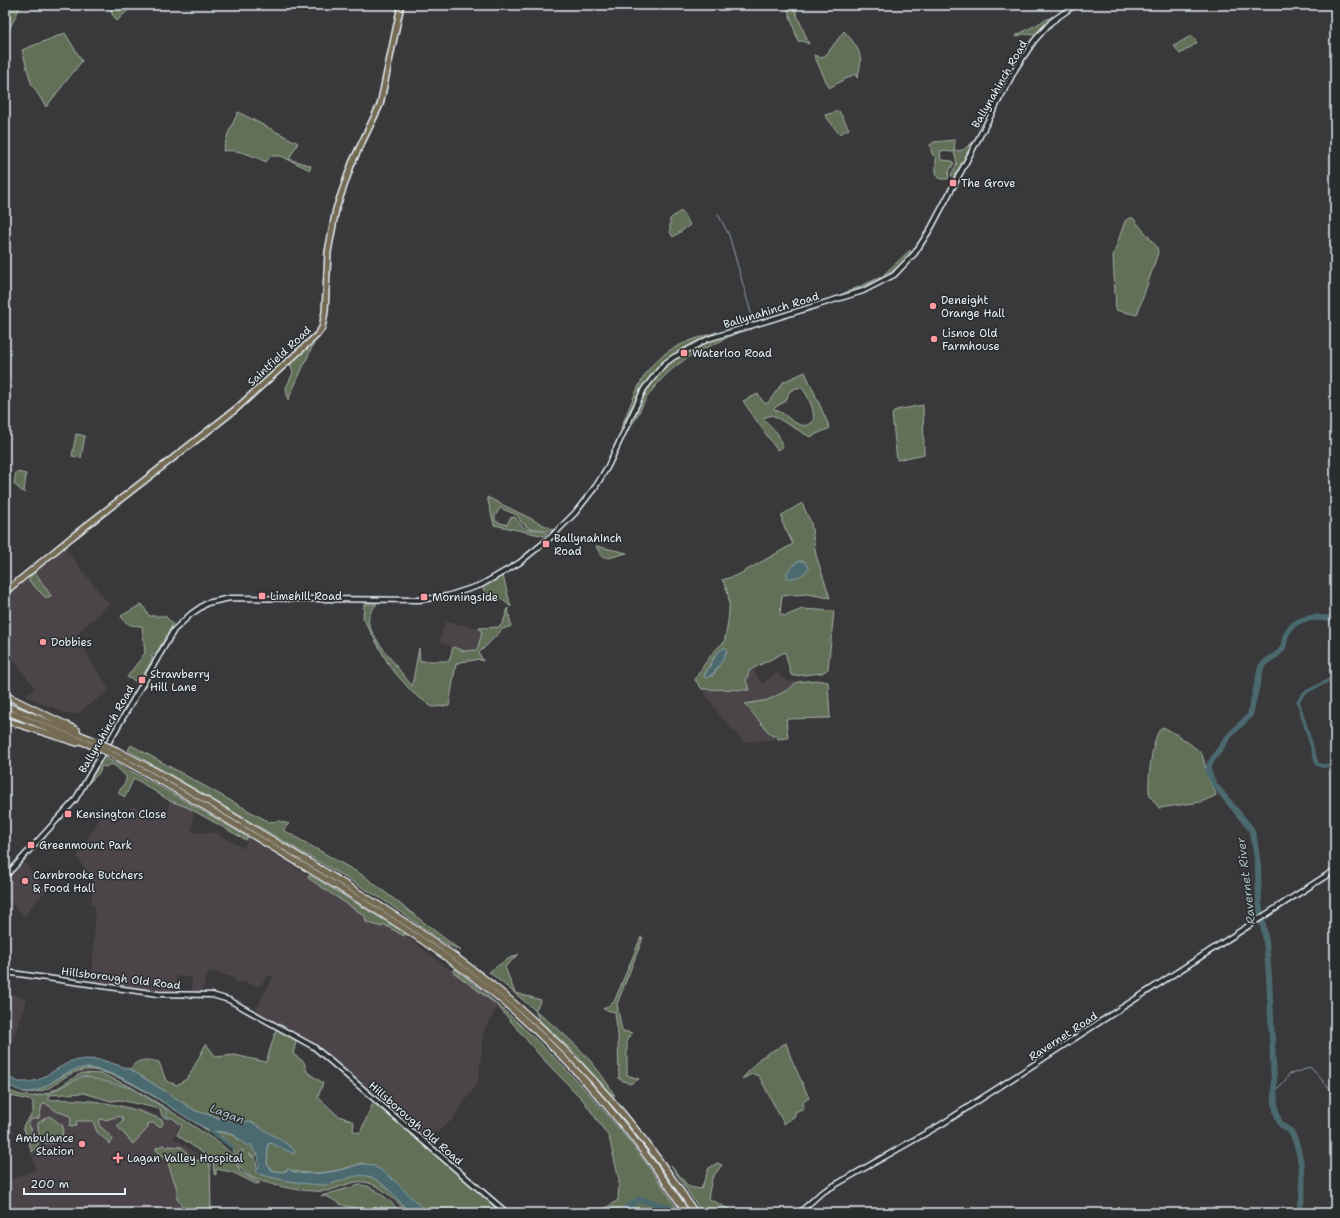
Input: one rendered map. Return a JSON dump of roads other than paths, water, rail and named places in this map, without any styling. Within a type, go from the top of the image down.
[{"type":"highway","points":[[5,695],[62,721],[92,739],[97,746]]},
{"type":"highway","points":[[5,705],[92,739]]},
{"type":"highway","points":[[5,711],[116,753],[170,779],[411,925],[480,975],[556,1042],[608,1097],[653,1153],[695,1213]]},
{"type":"highway","points":[[5,720],[67,740],[97,746]]},
{"type":"highway","points":[[116,753],[394,921],[488,989],[535,1031],[600,1097],[638,1144],[687,1213]]},
{"type":"main road","name":"Saintfield Road","points":[[5,592],[72,537],[236,409],[317,335],[322,328],[325,312],[328,252],[336,209],[352,163],[380,105],[401,5]]},
{"type":"street","name":"Ballynahinch Road","points":[[5,877],[72,804],[171,634],[199,608],[214,601],[230,598],[419,600],[447,596],[481,585],[505,572],[533,553],[575,513],[596,486],[608,466],[644,389],[664,364],[708,338],[863,291],[894,275],[915,253],[931,228],[1016,68],[1031,46],[1051,22],[1075,5]]},
{"type":"street","name":"Ravernet Road","points":[[799,1213],[821,1193],[936,1128],[1335,870]]},
{"type":"street","name":"Hillsborough Old Road","points":[[5,972],[158,994],[215,995],[229,1000],[314,1047],[507,1213]]},
{"type":"water","points":[[798,561],[804,561],[809,568],[800,576],[787,578],[787,572]]},
{"type":"water","points":[[725,647],[727,649],[719,666],[712,674],[705,678],[704,676],[717,653]]},
{"type":"water","name":"Lagan","points":[[86,1059],[102,1060],[130,1069],[196,1111],[226,1120],[233,1119],[253,1123],[287,1144],[295,1151],[294,1154],[271,1143],[268,1144],[267,1165],[273,1171],[284,1172],[289,1169],[293,1172],[316,1174],[345,1169],[361,1164],[371,1165],[386,1173],[427,1213],[411,1213],[387,1188],[370,1177],[351,1177],[328,1185],[322,1185],[307,1184],[259,1174],[256,1171],[259,1167],[258,1154],[255,1153],[251,1144],[248,1146],[231,1133],[207,1129],[139,1087],[110,1073],[84,1068],[74,1070],[42,1088],[25,1092],[5,1084],[5,1076],[19,1082],[29,1082],[38,1080],[71,1061]]},
{"type":"waterway","points":[[718,214],[729,235],[753,320]]},
{"type":"waterway","name":"Ravernet River","points":[[1297,1213],[1300,1205],[1303,1184],[1298,1149],[1291,1132],[1280,1122],[1275,1107],[1269,976],[1266,942],[1259,903],[1258,866],[1254,838],[1251,829],[1214,784],[1208,771],[1210,763],[1229,736],[1250,715],[1261,667],[1282,649],[1286,635],[1290,628],[1295,623],[1307,618],[1335,619]]},
{"type":"waterway","points":[[1335,677],[1304,693],[1298,701],[1317,764],[1323,766],[1335,764]]},
{"type":"waterway","points":[[1275,1091],[1285,1081],[1289,1074],[1299,1072],[1310,1067],[1335,1094]]},
{"type":"waterway","points":[[35,1096],[50,1093],[83,1076],[131,1088],[166,1109],[167,1117]]},
{"type":"waterway","points":[[210,1130],[233,1148]]},
{"type":"waterway","name":"Ravernet River","points":[[620,1213],[638,1200],[652,1202],[670,1208]]},
{"type":"place","name":"The Grove","points":[[953,183]]},
{"type":"place","name":"Deneight Orange Hall","points":[[933,306]]},
{"type":"place","name":"Lisnoe Old Farmhouse","points":[[934,339]]},
{"type":"place","name":"Waterloo Road","points":[[684,353]]},
{"type":"place","name":"Ballynahinch Road","points":[[546,544]]},
{"type":"place","name":"Limehill Road","points":[[262,596]]},
{"type":"place","name":"Morningside","points":[[424,597]]},
{"type":"place","name":"Dobbies","points":[[43,642]]},
{"type":"place","name":"Strawberry Hill Lane","points":[[142,680]]},
{"type":"place","name":"Kensington Close","points":[[68,814]]},
{"type":"place","name":"Greenmount Park","points":[[31,845]]},
{"type":"place","name":"Carnbrooke Butchers & Food Hall","points":[[25,881]]},
{"type":"place","name":"Ambulance Station","points":[[82,1144]]},
{"type":"place","name":"Lagan Valley Hospital","points":[[118,1158]]}]
